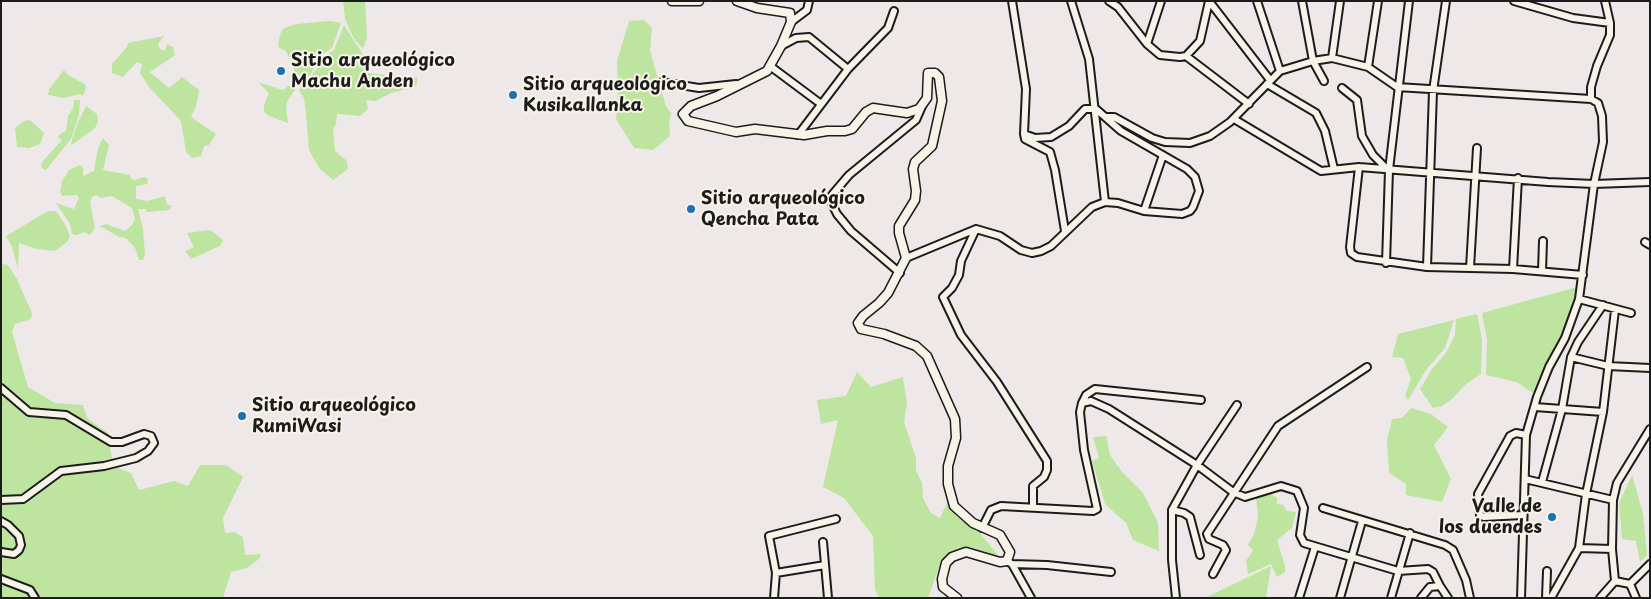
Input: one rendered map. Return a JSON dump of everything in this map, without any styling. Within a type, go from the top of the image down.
[{"type":"main road","points":[[672,1],[700,1]]},
{"type":"main road","points":[[737,1],[757,8],[788,11],[792,16],[791,22],[781,46],[767,70],[754,79],[691,106],[685,110],[683,117],[688,121],[736,132],[755,129],[798,135],[852,129],[866,112],[873,108],[907,113],[919,109],[927,98],[928,73],[935,73],[939,76],[941,89],[940,113],[932,146],[915,162],[913,169],[916,191],[915,200],[899,226],[906,258],[900,273],[880,304],[862,316],[858,327],[916,346],[927,356],[955,419],[957,432],[948,466],[950,494],[954,506],[973,523],[1000,536],[1007,544],[1010,552],[1009,563],[966,552],[952,557],[946,564],[942,579],[943,587],[957,598]]},
{"type":"street","points":[[791,22],[808,10],[809,1]]},
{"type":"street","points":[[1012,1],[1026,89],[1024,134],[1028,141],[1050,152],[1055,170],[1064,231]]},
{"type":"street","points":[[1071,1],[1089,58],[1105,202]]},
{"type":"street","points":[[1109,1],[1118,7],[1147,44],[1160,54],[1186,56],[1249,104]]},
{"type":"street","points":[[1147,44],[1161,1]]},
{"type":"street","points":[[1186,56],[1200,41],[1209,1]]},
{"type":"street","points":[[1209,1],[1268,82],[1316,113],[1325,131],[1334,169]]},
{"type":"street","points":[[1257,1],[1280,71]]},
{"type":"street","points":[[1302,1],[1313,61],[1324,81]]},
{"type":"street","points":[[1332,58],[1340,1]]},
{"type":"street","points":[[1368,67],[1378,1]]},
{"type":"street","points":[[1386,263],[1388,170],[1409,1]]},
{"type":"street","points":[[1427,267],[1432,172],[1433,91],[1446,1]]},
{"type":"street","points":[[1514,1],[1573,18],[1610,23]]},
{"type":"street","points":[[1591,99],[1594,76],[1610,35],[1610,23],[1605,1]]},
{"type":"street","points":[[798,135],[848,70],[888,28],[894,11]]},
{"type":"street","points":[[781,46],[796,38],[809,38],[848,70]]},
{"type":"street","points":[[1106,117],[1114,117],[1152,138],[1164,142],[1190,143],[1210,136],[1234,119],[1280,71],[1313,61],[1332,58],[1368,67],[1397,87],[1433,91],[1482,91],[1591,99],[1598,103],[1602,116],[1603,142],[1594,184],[1579,299],[1565,338],[1546,374],[1526,434],[1522,515],[1521,598]]},
{"type":"street","points":[[770,66],[821,104]]},
{"type":"street","points":[[662,82],[711,88],[734,85],[754,79]]},
{"type":"street","points":[[1342,88],[1357,100],[1362,136],[1373,155],[1388,170]]},
{"type":"street","points":[[900,273],[851,231],[837,214],[832,204],[832,196],[849,175],[916,120],[923,104]]},
{"type":"street","points":[[906,258],[976,229],[1000,236],[1021,250],[1032,253],[1051,246],[1064,231],[1092,207],[1105,202],[1118,203],[1144,211],[1182,214],[1190,211],[1199,191],[1195,177],[1163,155],[1122,131],[1096,109],[1085,109],[1060,134],[1051,137],[1035,138],[1024,134]]},
{"type":"street","points":[[1234,119],[1321,171],[1359,167],[1594,184],[1650,182]]},
{"type":"street","points":[[1470,268],[1476,148]]},
{"type":"street","points":[[1144,211],[1163,155]]},
{"type":"street","points":[[1359,167],[1351,253],[1357,257],[1386,263],[1427,267],[1512,269],[1583,275]]},
{"type":"street","points":[[1512,269],[1518,178]]},
{"type":"street","points":[[976,229],[961,261],[960,275],[952,288],[943,297],[961,334],[997,382],[1047,461],[1047,470],[1044,477],[1033,486],[1033,506]]},
{"type":"street","points":[[1542,271],[1543,241]]},
{"type":"street","points":[[1579,299],[1631,313]]},
{"type":"street","points":[[1542,482],[1562,409],[1572,356],[1578,342],[1603,305]]},
{"type":"street","points":[[1551,598],[1578,548],[1586,494],[1603,412],[1615,310]]},
{"type":"street","points":[[1572,356],[1608,366],[1650,368]]},
{"type":"street","points":[[1213,574],[1226,550],[1223,545],[1209,538],[1207,534],[1233,492],[1282,421],[1367,367]]},
{"type":"street","points":[[1,388],[28,412],[66,415],[111,442],[122,442],[144,434],[151,436],[154,443],[148,451],[136,458],[104,466],[61,471],[23,499],[1,500]]},
{"type":"street","points":[[982,528],[990,510],[1001,506],[1033,506],[1093,511],[1097,508],[1084,450],[1080,412],[1086,395],[1095,389],[1201,400]]},
{"type":"street","points":[[1082,403],[1091,401],[1109,409],[1197,465],[1233,492],[1245,497],[1281,486],[1297,491],[1304,508],[1300,539],[1304,543],[1398,570],[1428,569],[1433,572],[1448,598]]},
{"type":"street","points":[[1176,598],[1172,560],[1172,510],[1197,465],[1237,405]]},
{"type":"street","points":[[1535,407],[1603,412]]},
{"type":"street","points":[[1600,598],[1615,581],[1612,549],[1613,500],[1617,483],[1649,431]]},
{"type":"street","points":[[1522,515],[1484,518],[1480,515],[1478,494],[1510,436],[1516,433],[1526,434]]},
{"type":"street","points":[[1525,479],[1613,500]]},
{"type":"street","points":[[1322,508],[1437,541],[1453,550],[1466,580],[1470,598]]},
{"type":"street","points":[[1172,510],[1184,513],[1190,517],[1200,556]]},
{"type":"street","points":[[774,598],[776,573],[769,536],[836,519]]},
{"type":"street","points":[[1,521],[19,536],[21,545],[14,554],[1,552]]},
{"type":"street","points":[[1340,598],[1353,558],[1362,521]]},
{"type":"street","points":[[1391,598],[1410,533]]},
{"type":"street","points":[[823,542],[828,598]]},
{"type":"street","points":[[1300,598],[1316,546]]},
{"type":"street","points":[[1578,548],[1612,549]]},
{"type":"street","points":[[1009,563],[1111,572]]},
{"type":"street","points":[[1009,563],[1031,598]]},
{"type":"street","points":[[1630,584],[1650,564]]},
{"type":"street","points":[[776,573],[825,565]]},
{"type":"street","points":[[1546,598],[1547,571]]},
{"type":"street","points":[[1,579],[30,590],[35,598]]},
{"type":"street","points":[[1615,581],[1630,584]]},
{"type":"street","points":[[1630,584],[1636,598]]},
{"type":"street","points":[[1421,598],[1430,587],[1440,586]]},
{"type":"green space","points":[[343,1],[365,1],[367,37],[363,49],[353,37],[345,19]]},
{"type":"green space","points":[[644,20],[652,28],[650,51],[666,106],[671,113],[669,124],[670,136],[653,150],[634,148],[616,119],[618,93],[617,61],[629,21]]},
{"type":"green space","points":[[330,21],[341,23],[332,48],[322,55],[310,75],[298,85],[288,100],[286,106],[288,123],[269,116],[264,112],[264,105],[269,93],[258,82],[283,90],[294,82],[294,66],[285,50],[279,48],[278,43],[281,32],[284,28],[297,24]]},
{"type":"green space","points":[[344,25],[362,53],[368,73],[417,78],[417,83],[415,87],[391,93],[376,101],[366,100],[368,109],[360,116],[337,114],[336,124],[333,129],[335,151],[347,161],[348,169],[333,180],[319,168],[309,150],[304,98],[299,91],[300,87],[308,80],[327,55],[334,50]]},
{"type":"green space","points":[[164,36],[158,44],[160,49],[165,51],[167,44],[173,47],[175,55],[150,72],[169,88],[182,77],[199,90],[196,107],[191,117],[216,134],[209,145],[204,146],[201,156],[192,158],[186,152],[181,121],[149,87],[140,73],[142,64],[137,62],[123,77],[112,73],[112,64],[127,47],[128,43]]},
{"type":"green space","points":[[64,70],[68,75],[85,84],[86,88],[83,96],[80,94],[64,98],[48,95],[49,89]]},
{"type":"green space","points":[[74,100],[80,100],[79,115],[71,139],[46,170],[43,169],[41,166],[43,161],[61,141],[62,139],[58,138],[60,134],[66,131],[68,115],[73,109]]},
{"type":"green space","points":[[86,106],[97,114],[98,122],[95,128],[72,145],[77,124]]},
{"type":"green space","points":[[30,120],[44,133],[40,144],[29,148],[17,147],[15,128],[24,121]]},
{"type":"green space","points":[[103,138],[109,145],[103,170],[130,175],[131,179],[135,180],[144,177],[148,179],[147,184],[136,186],[136,199],[147,201],[165,196],[167,204],[172,206],[169,210],[147,212],[146,209],[138,209],[143,229],[145,255],[143,260],[139,260],[135,248],[126,238],[119,237],[100,226],[106,224],[125,231],[132,225],[135,219],[132,208],[112,196],[100,198],[96,195],[92,197],[90,202],[95,228],[90,235],[85,232],[76,235],[72,234],[70,224],[56,203],[74,209],[79,198],[77,195],[62,196],[60,192],[62,181],[69,170],[80,165],[83,168],[83,176],[94,171],[98,148]]},
{"type":"green space","points":[[48,211],[56,211],[66,226],[70,237],[67,242],[55,251],[37,249],[19,243],[18,269],[12,247],[6,236]]},
{"type":"green space","points":[[210,230],[223,241],[220,246],[191,259],[185,251],[194,247],[187,233]]},
{"type":"green space","points":[[1,263],[8,265],[17,279],[32,313],[31,319],[15,324],[12,332],[28,387],[55,403],[83,405],[87,418],[108,433],[113,466],[131,473],[139,490],[174,481],[188,486],[200,465],[226,465],[243,477],[223,518],[225,533],[234,532],[243,537],[245,555],[261,554],[259,559],[247,568],[231,572],[223,598],[1,598]]},
{"type":"green space","points":[[1577,287],[1563,337],[1535,394],[1516,382],[1486,375],[1487,341],[1482,313]]},
{"type":"green space","points":[[1477,314],[1482,339],[1481,374],[1466,384],[1452,399],[1442,406],[1433,408],[1420,389],[1432,369],[1446,353],[1455,335],[1456,319]]},
{"type":"green space","points":[[1454,320],[1445,348],[1426,370],[1408,400],[1405,396],[1411,379],[1403,358],[1392,357],[1398,334]]},
{"type":"green space","points":[[857,372],[871,387],[903,377],[907,403],[904,422],[916,458],[916,470],[922,483],[923,498],[931,513],[940,518],[949,499],[956,516],[978,531],[998,555],[989,556],[961,549],[942,559],[928,598],[879,598],[875,589],[873,536],[844,498],[823,487],[838,420],[821,424],[817,400],[846,396]]},
{"type":"green space","points":[[1411,408],[1431,414],[1448,427],[1434,445],[1451,479],[1442,502],[1406,495],[1406,484],[1389,473],[1387,440],[1392,419],[1402,418]]},
{"type":"green space","points":[[1106,436],[1110,455],[1122,472],[1143,493],[1158,523],[1159,551],[1133,540],[1126,523],[1105,504],[1092,461],[1099,458],[1093,437]]},
{"type":"green space","points":[[1632,475],[1643,513],[1647,555],[1640,562],[1636,541],[1622,539],[1619,503]]},
{"type":"green space","points":[[1269,492],[1277,498],[1277,504],[1283,505],[1287,511],[1296,512],[1292,528],[1277,540],[1285,572],[1277,577],[1271,564],[1248,574],[1246,561],[1253,550],[1248,545],[1254,534],[1258,517],[1256,497],[1258,494]]},
{"type":"green space","points":[[1271,566],[1266,598],[1205,598]]},
{"type":"place","name":"Sitio arqueológico Machu Anden","points":[[281,71]]},
{"type":"place","name":"Sitio arqueológico Kusikallanka","points":[[513,95]]},
{"type":"place","name":"Sitio arqueológico Qencha Pata","points":[[691,209]]},
{"type":"place","name":"Sitio arqueológico RumiWasi","points":[[242,416]]},
{"type":"place","name":"Valle de los duendes","points":[[1552,517]]}]
